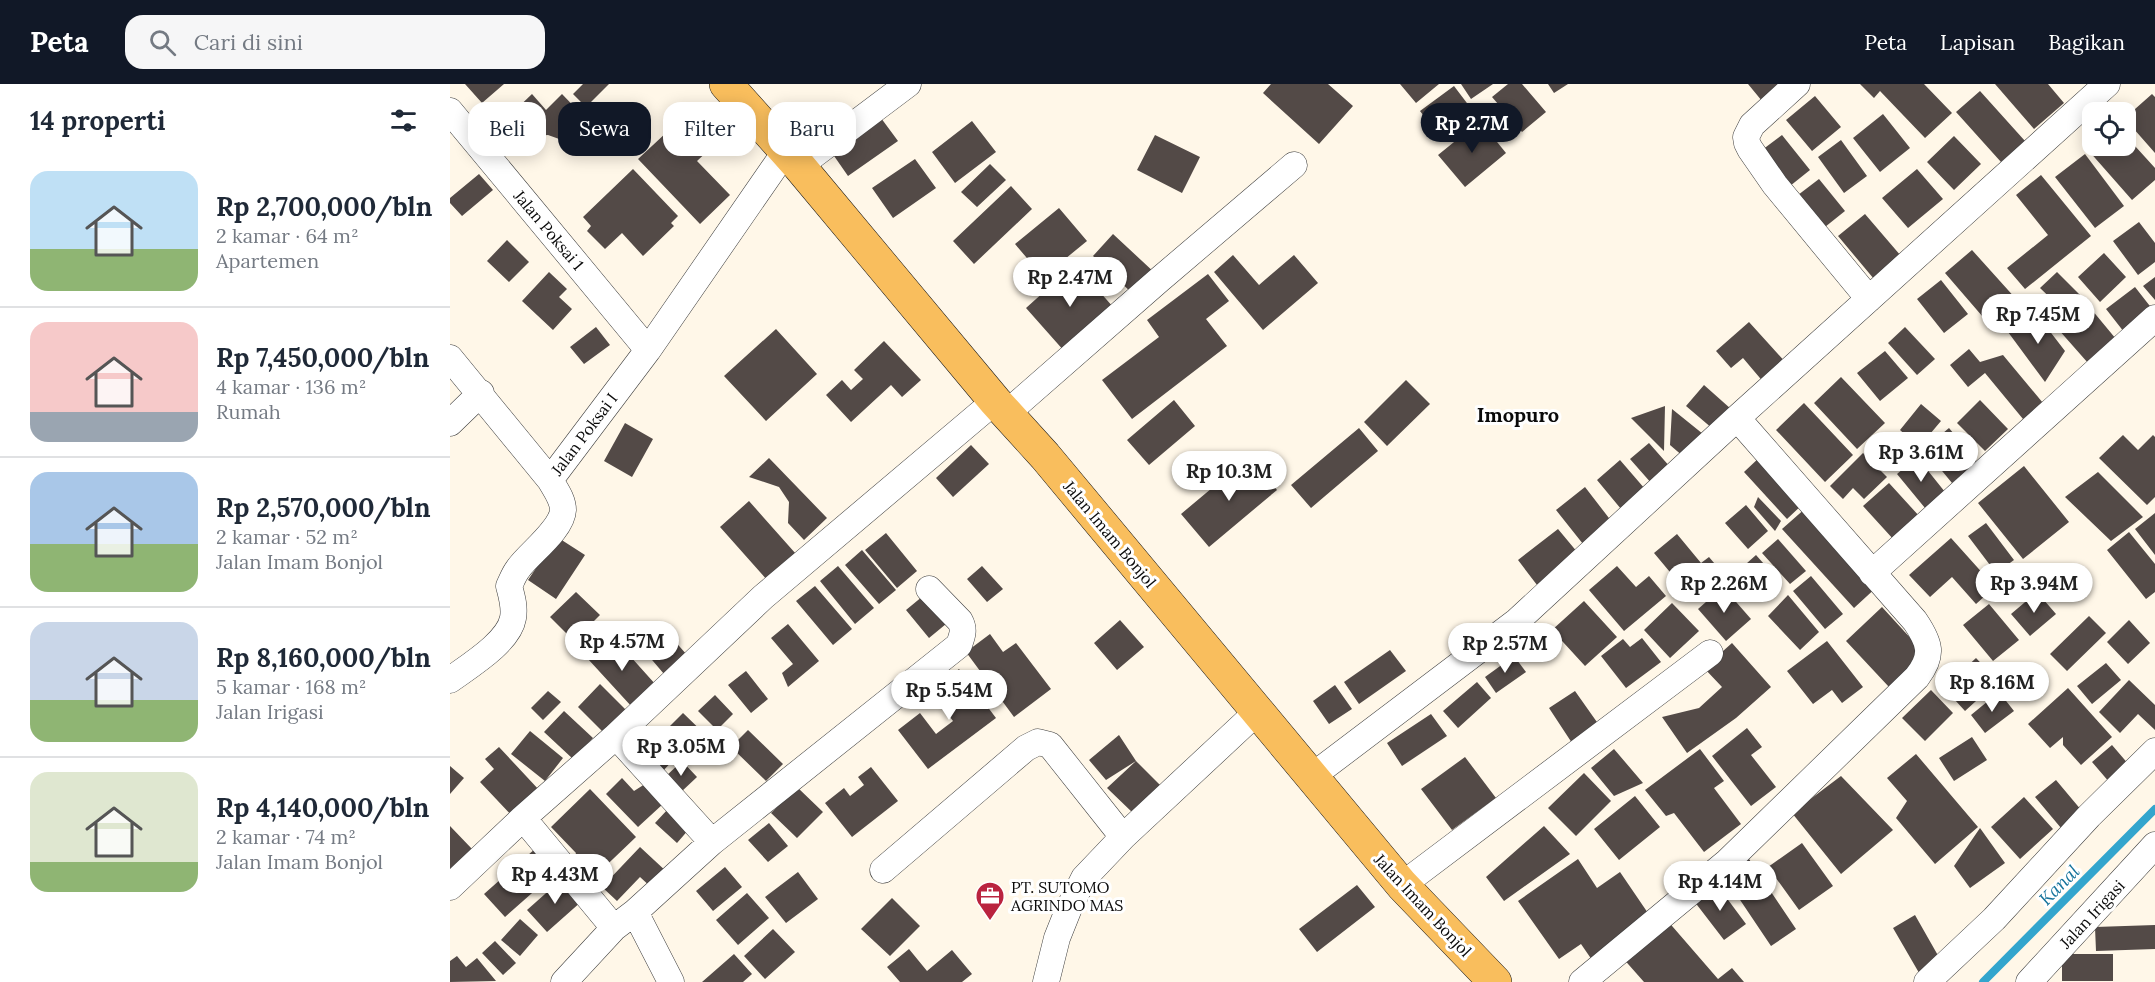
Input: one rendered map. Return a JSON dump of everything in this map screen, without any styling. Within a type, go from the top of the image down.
[{"type":"main road","name":"Jalan Imam Bonjol","points":[[726,84],[1001,407],[1046,456],[1402,885],[1495,982]]},
{"type":"street","name":"Jalan Poksai I","points":[[450,358],[550,480],[792,159],[908,84]]},
{"type":"street","points":[[1797,84],[1752,125],[1748,131],[1747,143],[1774,185],[1869,299]]},
{"type":"street","points":[[1311,777],[1517,621],[1737,418],[2107,84]]},
{"type":"street","name":"Jalan Poksai 1","points":[[450,111],[648,350]]},
{"type":"street","points":[[450,887],[523,818],[616,736],[763,597],[1159,280],[1294,165]]},
{"type":"street","points":[[1872,573],[2155,318]]},
{"type":"street","points":[[450,423],[481,393]]},
{"type":"street","points":[[1582,982],[1726,862],[1924,668],[1928,660],[1928,648],[1924,635],[1915,621],[1737,418]]},
{"type":"street","points":[[450,680],[486,654],[503,637],[513,621],[513,605],[509,586],[518,568],[540,548],[554,530],[563,512],[561,500],[550,480]]},
{"type":"street","points":[[564,982],[614,928],[635,912],[712,842],[959,645],[963,635],[960,621],[929,589]]},
{"type":"street","points":[[1402,885],[1710,653]]},
{"type":"street","points":[[1046,982],[1057,938],[1084,878],[1123,837],[1257,712]]},
{"type":"street","points":[[616,736],[712,842]]},
{"type":"street","points":[[883,870],[1026,748],[1038,742],[1050,745],[1123,837]]},
{"type":"street","points":[[1927,982],[1994,919],[2089,816],[2155,751]]},
{"type":"street","points":[[523,818],[614,928]]},
{"type":"street","name":"Jalan Irigasi","points":[[2029,982],[2155,845]]},
{"type":"street","points":[[635,912],[671,982]]},
{"type":"building","points":[[465,84],[504,84],[483,102]]},
{"type":"building","points":[[583,84],[609,84],[591,102],[581,102],[573,94]]},
{"type":"building","points":[[1271,84],[1328,84],[1353,106],[1319,144],[1263,93]]},
{"type":"building","points":[[1400,84],[1439,84],[1416,103]]},
{"type":"building","points":[[1461,84],[1493,84],[1471,99]]},
{"type":"building","points":[[1508,84],[1522,84],[1546,112],[1522,132],[1492,97]]},
{"type":"building","points":[[1548,84],[1568,84],[1554,93]]},
{"type":"building","points":[[1748,84],[1781,84],[1762,101]]},
{"type":"building","points":[[1860,84],[1924,84],[1952,113],[1925,138],[1880,91],[1874,98]]},
{"type":"building","points":[[1995,84],[2048,84],[2064,103],[2034,129]]},
{"type":"building","points":[[1454,86],[1476,115],[1442,140],[1420,111]]},
{"type":"building","points":[[1980,91],[2025,141],[2001,162],[1956,112]]},
{"type":"building","points":[[532,94],[539,102],[524,102]]},
{"type":"building","points":[[562,94],[570,102],[558,102],[558,139],[546,135],[546,110]]},
{"type":"building","points":[[2152,94],[2155,97],[2155,153],[2136,131],[2136,108]]},
{"type":"building","points":[[1815,96],[1841,127],[1812,151],[1786,120]]},
{"type":"building","points":[[1883,114],[1910,148],[1880,172],[1853,138]]},
{"type":"building","points":[[881,118],[898,141],[848,176],[834,156],[856,156],[856,136]]},
{"type":"building","points":[[972,121],[996,152],[955,183],[932,152]]},
{"type":"building","points":[[1480,121],[1506,153],[1465,187],[1438,155]]},
{"type":"building","points":[[1155,135],[1200,157],[1182,193],[1137,170]]},
{"type":"building","points":[[1782,135],[1810,170],[1790,186],[1762,150]]},
{"type":"building","points":[[663,136],[663,156],[702,156],[697,161],[730,195],[700,224],[638,159],[641,156],[651,156],[651,147]]},
{"type":"building","points":[[1954,136],[1981,164],[1954,190],[1927,162]]},
{"type":"building","points":[[1841,140],[1867,176],[1844,193],[1818,157]]},
{"type":"building","points":[[2136,147],[2155,168],[2155,180],[2132,200],[2093,156],[2136,156]]},
{"type":"building","points":[[2082,156],[2086,156],[2124,206],[2095,228],[2055,177]]},
{"type":"building","points":[[915,159],[936,188],[893,218],[872,188]]},
{"type":"building","points":[[990,164],[1006,180],[977,207],[961,192]]},
{"type":"building","points":[[633,169],[678,216],[671,223],[674,226],[643,256],[622,233],[605,249],[587,231],[591,226],[583,217]]},
{"type":"building","points":[[1917,169],[1943,199],[1908,228],[1882,198]]},
{"type":"building","points":[[479,174],[493,190],[462,216],[450,203],[450,198]]},
{"type":"building","points":[[2041,175],[2091,236],[2025,289],[2007,268],[2048,235],[2016,195]]},
{"type":"building","points":[[1819,179],[1845,211],[1825,227],[1798,195]]},
{"type":"building","points":[[1011,186],[1032,209],[974,264],[953,241]]},
{"type":"building","points":[[1059,208],[1087,241],[1043,277],[1015,244]]},
{"type":"building","points":[[1865,214],[1901,256],[1874,279],[1838,236]]},
{"type":"building","points":[[2139,222],[2155,243],[2155,262],[2138,275],[2113,241]]},
{"type":"building","points":[[1113,234],[1156,274],[1135,296],[1093,256]]},
{"type":"building","points":[[507,240],[529,262],[509,282],[487,261]]},
{"type":"building","points":[[1972,250],[2017,300],[1989,324],[1945,273]]},
{"type":"building","points":[[2104,253],[2126,277],[2100,302],[2078,277]]},
{"type":"building","points":[[1233,255],[1259,285],[1294,255],[1318,283],[1263,330],[1214,272]]},
{"type":"building","points":[[1075,264],[1114,308],[1065,352],[1026,308]]},
{"type":"building","points":[[549,272],[567,289],[559,297],[572,309],[553,330],[522,301]]},
{"type":"building","points":[[2057,272],[2082,297],[2066,313],[2040,288]]},
{"type":"building","points":[[1208,274],[1229,301],[1206,319],[1227,346],[1132,419],[1102,380],[1159,337],[1147,320]]},
{"type":"building","points":[[2155,277],[2155,300],[2143,286]]},
{"type":"building","points":[[1941,280],[1968,314],[1944,333],[1917,299]]},
{"type":"building","points":[[2135,287],[2153,310],[2124,332],[2106,309]]},
{"type":"building","points":[[2087,304],[2116,339],[2088,363],[2058,329]]},
{"type":"building","points":[[2035,312],[2065,351],[2045,382],[2008,332]]},
{"type":"building","points":[[1749,322],[1788,365],[1765,384],[1743,358],[1731,368],[1716,351]]},
{"type":"building","points":[[596,327],[610,345],[584,364],[570,347]]},
{"type":"building","points":[[1905,327],[1935,359],[1917,375],[1888,343]]},
{"type":"building","points":[[776,329],[817,374],[766,421],[724,376]]},
{"type":"building","points":[[884,341],[921,380],[902,397],[891,385],[851,422],[826,395],[842,380],[851,390],[863,379],[854,370]]},
{"type":"building","points":[[1969,349],[1980,362],[2003,355],[2043,403],[2023,419],[1985,373],[1968,387],[1950,365]]},
{"type":"building","points":[[1885,351],[1908,378],[1880,401],[1857,373]]},
{"type":"building","points":[[1841,377],[1885,423],[1857,449],[1814,403]]},
{"type":"building","points":[[1406,380],[1430,404],[1387,446],[1364,422]]},
{"type":"building","points":[[1704,385],[1731,409],[1713,429],[1686,406]]},
{"type":"building","points":[[1174,400],[1195,426],[1149,465],[1127,440]]},
{"type":"building","points":[[1980,400],[2008,429],[1985,451],[1957,423]]},
{"type":"building","points":[[1804,403],[1853,455],[1825,482],[1776,430]]},
{"type":"building","points":[[1921,404],[1941,421],[1919,447],[1900,430]]},
{"type":"building","points":[[1665,406],[1664,451],[1631,418]]},
{"type":"building","points":[[1672,409],[1703,434],[1684,457],[1670,445]]},
{"type":"building","points":[[625,423],[653,439],[632,477],[604,461]]},
{"type":"building","points":[[1359,428],[1378,451],[1311,508],[1291,485]]},
{"type":"building","points":[[1949,428],[1977,462],[1952,483],[1924,449]]},
{"type":"building","points":[[2123,435],[2138,450],[2153,435],[2155,437],[2155,497],[2147,505],[2099,458]]},
{"type":"building","points":[[1649,443],[1671,468],[1652,484],[1630,459]]},
{"type":"building","points":[[971,445],[989,464],[953,497],[936,478]]},
{"type":"building","points":[[1863,453],[1887,477],[1864,499],[1853,488],[1843,499],[1830,486]]},
{"type":"building","points":[[1761,456],[1804,503],[1787,519],[1744,472]]},
{"type":"building","points":[[1249,457],[1277,490],[1209,547],[1181,514]]},
{"type":"building","points":[[1917,457],[1945,492],[1925,508],[1897,474]]},
{"type":"building","points":[[769,458],[827,518],[804,540],[788,523],[789,502],[779,487],[749,477]]},
{"type":"building","points":[[1620,460],[1645,489],[1621,509],[1597,480]]},
{"type":"building","points":[[2024,466],[2069,522],[2023,559],[1978,503]]},
{"type":"building","points":[[2098,472],[2143,517],[2111,541],[2065,497]]},
{"type":"building","points":[[1889,483],[1920,517],[1894,540],[1863,506]]},
{"type":"building","points":[[1585,487],[1612,522],[1583,544],[1556,510]]},
{"type":"building","points":[[1758,497],[1781,521],[1775,531],[1754,507]]},
{"type":"building","points":[[749,501],[796,554],[767,580],[720,527]]},
{"type":"building","points":[[1746,505],[1768,531],[1748,549],[1725,523]]},
{"type":"building","points":[[1807,507],[1879,585],[1854,608],[1782,529]]},
{"type":"building","points":[[2155,513],[2155,555],[2135,529]]},
{"type":"building","points":[[1986,523],[2014,560],[1996,573],[1968,536]]},
{"type":"building","points":[[1558,529],[1578,553],[1537,585],[1518,560]]},
{"type":"building","points":[[2129,532],[2155,564],[2155,592],[2146,599],[2107,550]]},
{"type":"building","points":[[886,533],[917,571],[897,588],[865,550]]},
{"type":"building","points":[[1677,534],[1701,563],[1709,557],[1726,577],[1695,602],[1654,553]]},
{"type":"building","points":[[557,537],[585,555],[556,599],[528,580]]},
{"type":"building","points":[[1951,538],[1995,587],[1976,604],[1952,577],[1930,597],[1909,575]]},
{"type":"building","points":[[1778,539],[1806,571],[1790,584],[1762,553]]},
{"type":"building","points":[[862,550],[896,590],[879,604],[845,565]]},
{"type":"building","points":[[1756,555],[1781,583],[1760,602],[1747,588],[1741,594],[1728,580]]},
{"type":"building","points":[[838,566],[874,608],[855,624],[820,581]]},
{"type":"building","points":[[982,566],[1003,589],[987,602],[967,579]]},
{"type":"building","points":[[1617,566],[1636,587],[1649,576],[1666,596],[1624,631],[1589,590]]},
{"type":"building","points":[[1811,576],[1843,614],[1825,629],[1793,591]]},
{"type":"building","points":[[815,586],[852,629],[833,645],[796,601]]},
{"type":"building","points":[[1723,587],[1751,619],[1726,641],[1698,609]]},
{"type":"building","points":[[576,592],[600,615],[574,641],[550,617]]},
{"type":"building","points":[[2037,592],[2056,614],[2030,636],[2011,614]]},
{"type":"building","points":[[1788,595],[1819,632],[1800,650],[1768,616]]},
{"type":"building","points":[[923,596],[946,624],[929,638],[906,610]]},
{"type":"building","points":[[1584,601],[1617,637],[1585,666],[1552,630]]},
{"type":"building","points":[[1672,603],[1699,631],[1670,658],[1644,630]]},
{"type":"building","points":[[1989,604],[2019,640],[1993,661],[1963,625]]},
{"type":"building","points":[[1882,607],[1925,654],[1889,687],[1846,641]]},
{"type":"building","points":[[2089,616],[2106,633],[2067,671],[2050,654]]},
{"type":"building","points":[[1120,620],[1144,647],[1117,670],[1094,643]]},
{"type":"building","points":[[2129,620],[2150,643],[2128,664],[2107,642]]},
{"type":"building","points":[[658,622],[687,655],[664,674],[636,641]]},
{"type":"building","points":[[788,624],[819,661],[788,687],[782,673],[793,664],[771,638]]},
{"type":"building","points":[[990,634],[1003,652],[1016,643],[1051,689],[1014,717],[966,652]]},
{"type":"building","points":[[613,637],[656,685],[632,707],[588,659]]},
{"type":"building","points":[[1642,638],[1661,662],[1626,688],[1601,656],[1623,639],[1630,647]]},
{"type":"building","points":[[1827,641],[1863,687],[1842,703],[1832,690],[1813,704],[1787,671]]},
{"type":"building","points":[[1732,643],[1771,687],[1736,718],[1687,753],[1662,717],[1699,708],[1722,687],[1704,668]]},
{"type":"building","points":[[1390,650],[1406,671],[1359,704],[1344,682]]},
{"type":"building","points":[[1514,656],[1526,672],[1496,693],[1485,677]]},
{"type":"building","points":[[1976,658],[1998,681],[1965,711],[1944,688]]},
{"type":"building","points":[[2106,663],[2121,680],[2092,704],[2077,686]]},
{"type":"building","points":[[959,669],[996,718],[928,769],[898,730],[920,713],[936,734],[953,721],[930,691]]},
{"type":"building","points":[[746,671],[768,699],[751,713],[728,685]]},
{"type":"building","points":[[2129,680],[2155,705],[2155,730],[2138,714],[2120,733],[2099,712]]},
{"type":"building","points":[[1477,682],[1491,698],[1458,728],[1443,711]]},
{"type":"building","points":[[600,684],[627,711],[604,733],[578,707]]},
{"type":"building","points":[[1335,685],[1352,709],[1329,724],[1313,701]]},
{"type":"building","points":[[2068,688],[2112,737],[2081,765],[2063,745],[2063,737],[2050,748],[2028,724]]},
{"type":"building","points":[[1931,690],[1953,713],[1925,741],[1902,718]]},
{"type":"building","points":[[548,691],[561,702],[543,720],[531,708]]},
{"type":"building","points":[[1575,691],[1599,725],[1572,743],[1549,708]]},
{"type":"building","points":[[1999,692],[2014,711],[1985,733],[1971,715]]},
{"type":"building","points":[[715,695],[733,714],[717,730],[698,711]]},
{"type":"building","points":[[564,711],[593,738],[573,759],[544,732]]},
{"type":"building","points":[[683,713],[714,743],[697,759],[667,729]]},
{"type":"building","points":[[1431,714],[1447,736],[1402,766],[1387,743]]},
{"type":"building","points":[[1747,728],[1762,747],[1751,755],[1776,787],[1751,806],[1712,756]]},
{"type":"building","points":[[748,730],[783,764],[766,781],[731,747]]},
{"type":"building","points":[[530,731],[563,758],[545,781],[511,754]]},
{"type":"building","points":[[1119,735],[1136,761],[1106,780],[1089,760]]},
{"type":"building","points":[[660,737],[679,754],[662,772],[643,754]]},
{"type":"building","points":[[1972,737],[1987,760],[1954,781],[1939,758]]},
{"type":"building","points":[[2112,745],[2130,766],[2110,783],[2092,762]]},
{"type":"building","points":[[499,747],[540,791],[513,817],[480,782],[494,769],[485,759]]},
{"type":"building","points":[[1614,749],[1643,783],[1614,796],[1591,768]]},
{"type":"building","points":[[1700,749],[1724,781],[1714,788],[1741,824],[1704,852],[1674,813],[1666,816],[1645,790]]},
{"type":"building","points":[[1916,754],[1978,827],[1935,864],[1896,818],[1907,801],[1887,778]]},
{"type":"building","points":[[1465,757],[1496,798],[1452,830],[1421,789]]},
{"type":"building","points":[[682,761],[697,777],[680,793],[665,777]]},
{"type":"building","points":[[1136,761],[1162,787],[1134,814],[1107,788]]},
{"type":"building","points":[[450,766],[464,778],[450,794]]},
{"type":"building","points":[[871,767],[898,801],[852,837],[825,803],[844,788],[850,796],[864,785],[858,777]]},
{"type":"building","points":[[1584,773],[1611,801],[1576,836],[1548,808]]},
{"type":"building","points":[[1841,776],[1893,830],[1841,874],[1792,813]]},
{"type":"building","points":[[622,778],[634,791],[645,784],[663,804],[638,827],[606,794]]},
{"type":"building","points":[[2056,780],[2082,811],[2061,828],[2035,797]]},
{"type":"building","points":[[797,787],[823,812],[797,838],[771,813]]},
{"type":"building","points":[[590,789],[636,837],[591,880],[573,861],[576,853],[551,827]]},
{"type":"building","points":[[1635,796],[1660,827],[1619,860],[1594,829]]},
{"type":"building","points":[[2024,797],[2053,829],[2020,859],[1991,827]]},
{"type":"building","points":[[668,809],[690,828],[677,843],[655,823]]},
{"type":"building","points":[[769,823],[788,846],[768,862],[748,840]]},
{"type":"building","points":[[450,826],[473,850],[450,872]]},
{"type":"building","points":[[1544,826],[1570,854],[1504,901],[1486,877]]},
{"type":"building","points":[[1980,828],[2005,863],[1970,888],[1954,866]]},
{"type":"building","points":[[1802,843],[1833,886],[1799,910],[1768,867]]},
{"type":"building","points":[[640,847],[668,873],[653,889],[640,877],[617,901],[602,887]]},
{"type":"building","points":[[536,848],[557,871],[505,917],[484,894]]},
{"type":"building","points":[[1578,859],[1597,888],[1620,872],[1652,919],[1592,960],[1581,944],[1559,959],[1518,901]]},
{"type":"building","points":[[1749,859],[1796,929],[1771,946],[1724,876]]},
{"type":"building","points":[[725,867],[742,887],[713,911],[696,891]]},
{"type":"building","points":[[798,872],[818,899],[786,923],[765,897]]},
{"type":"building","points":[[563,878],[582,901],[547,932],[527,910]]},
{"type":"building","points":[[1357,885],[1375,907],[1317,952],[1299,929]]},
{"type":"building","points":[[1717,885],[1746,924],[1724,940],[1694,901]]},
{"type":"building","points":[[747,893],[769,918],[738,945],[716,920]]},
{"type":"building","points":[[892,898],[920,926],[890,956],[861,929]]},
{"type":"building","points":[[1915,915],[1940,959],[1922,978],[1893,928]]},
{"type":"building","points":[[520,919],[538,935],[520,956],[501,940]]},
{"type":"building","points":[[1666,919],[1718,979],[1732,968],[1744,982],[1644,982],[1621,956]]},
{"type":"building","points":[[2155,925],[2155,949],[2096,951],[2095,927]]},
{"type":"building","points":[[773,929],[795,952],[765,979],[744,956]]},
{"type":"building","points":[[495,941],[516,963],[503,975],[482,953]]},
{"type":"building","points":[[909,949],[927,971],[952,950],[972,974],[962,982],[900,982],[887,967]]},
{"type":"building","points":[[734,954],[752,974],[743,982],[702,982]]},
{"type":"building","points":[[2062,954],[2113,954],[2113,981],[2062,981]]},
{"type":"building","points":[[457,956],[466,967],[477,958],[496,981],[450,982],[450,961]]},
{"type":"waterway","name":"Kanal","points":[[1983,982],[2155,809]]},
{"type":"place","name":"PT. SUTOMO AGRINDO MAS","points":[[990,922]]},
{"type":"district","name":"Imopuro","points":[[1518,414]]}]
